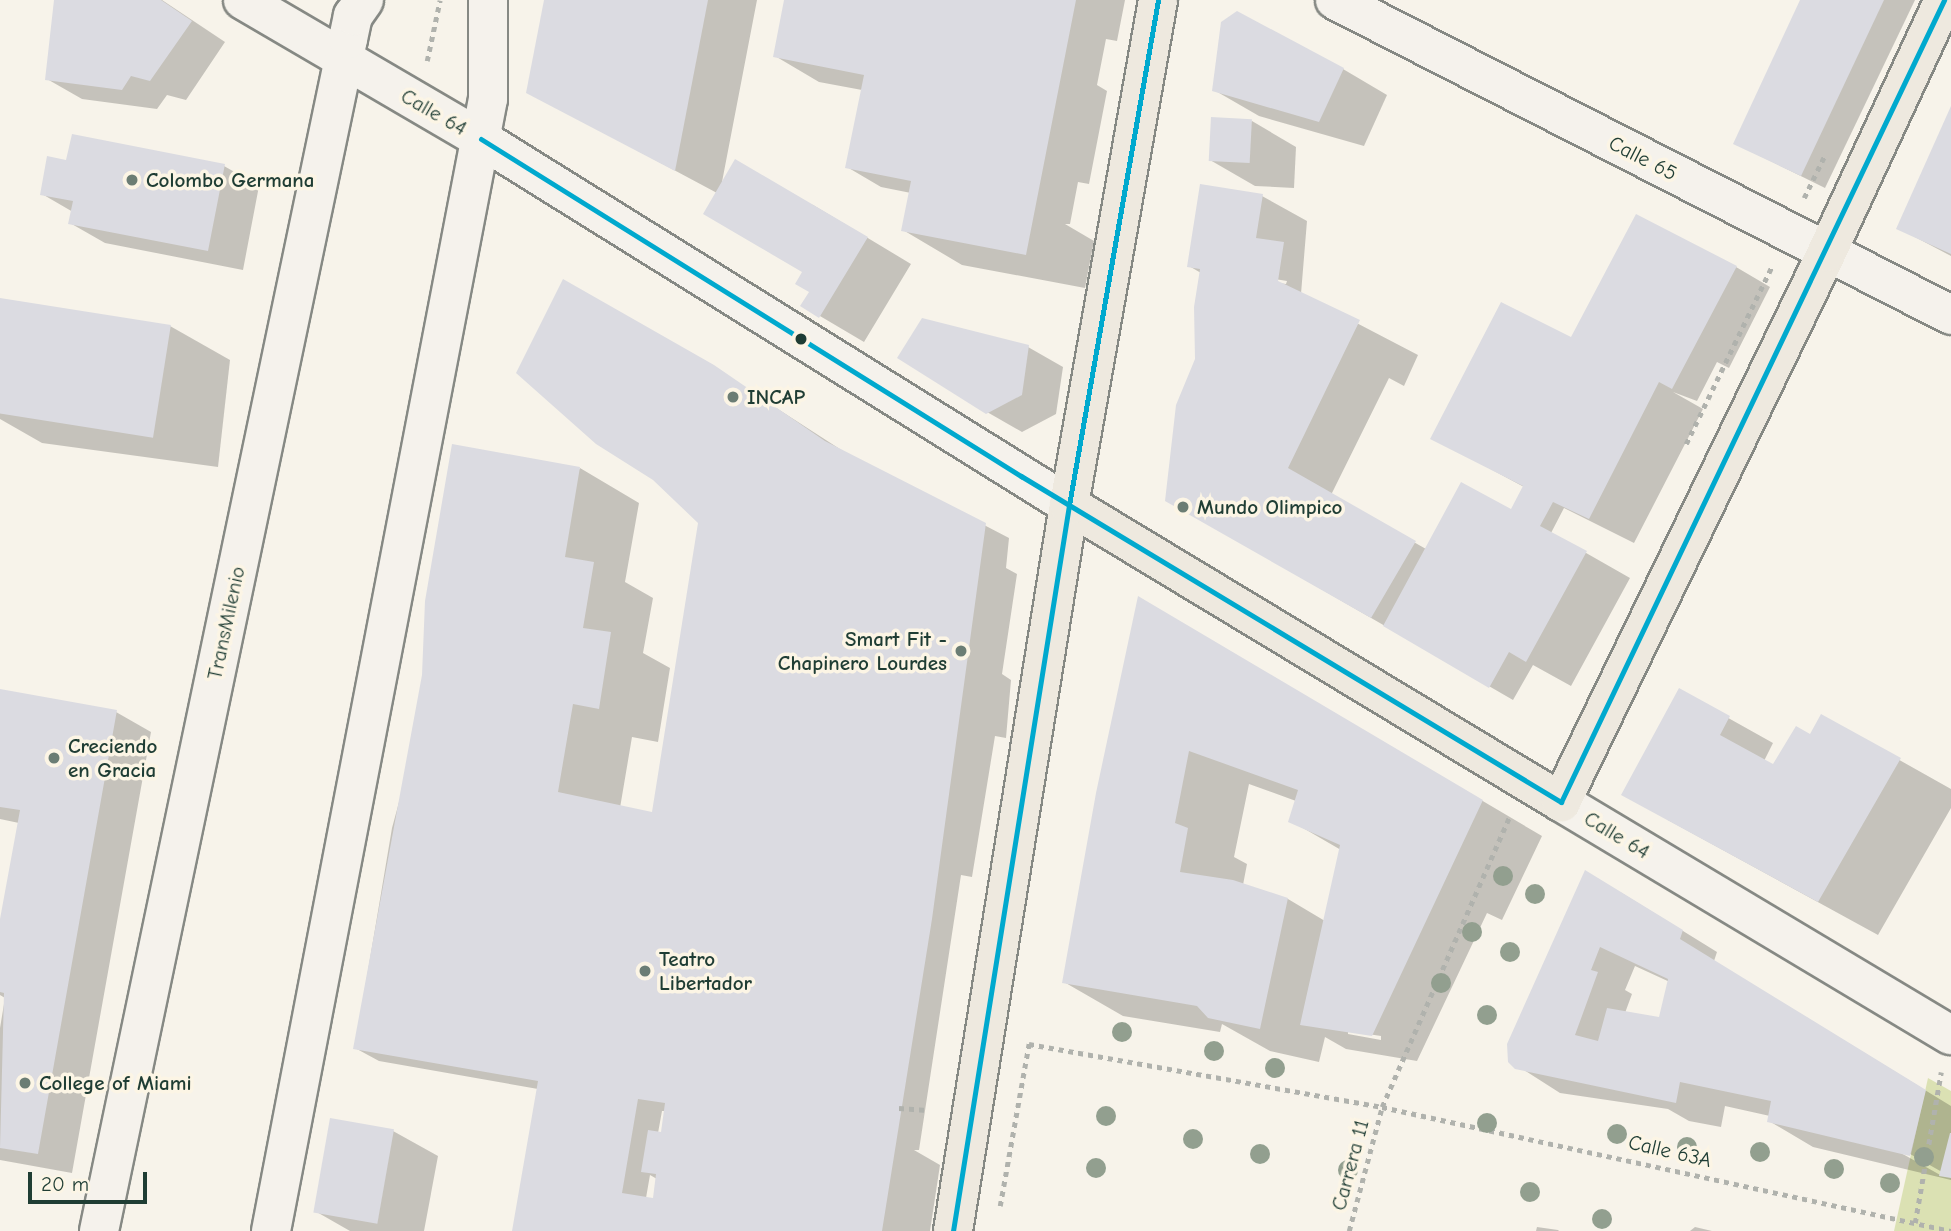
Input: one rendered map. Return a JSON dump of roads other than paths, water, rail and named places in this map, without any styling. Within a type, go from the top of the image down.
[{"type":"main road","points":[[953,1231],[1069,505],[1158,0]]},
{"type":"main road","points":[[1561,802],[1827,252],[1944,0]]},
{"type":"main road","name":"Calle 64","points":[[1069,505],[1561,802]]},
{"type":"street","name":"Calle 64","points":[[243,0],[481,139],[1069,505]]},
{"type":"street","points":[[488,0],[488,99]]},
{"type":"street","points":[[271,1231],[508,0]]},
{"type":"street","name":"Calle 65","points":[[1335,0],[1951,315]]},
{"type":"street","name":"TransMilenio","points":[[99,1231],[344,59],[358,5]]},
{"type":"street","name":"Calle 64","points":[[1561,802],[1946,1052]]},
{"type":"place","name":"Colombo Germana","points":[[132,180]]},
{"type":"place","name":"INCAP","points":[[733,397]]},
{"type":"place","name":"Mundo Olimpico","points":[[1183,507]]},
{"type":"place","name":"Smart Fit - Chapinero Lourdes","points":[[961,651]]},
{"type":"place","name":"Creciendo en Gracia","points":[[54,758]]},
{"type":"place","name":"Teatro Libertador","points":[[645,971]]},
{"type":"place","name":"College of Miami","points":[[25,1083]]}]
